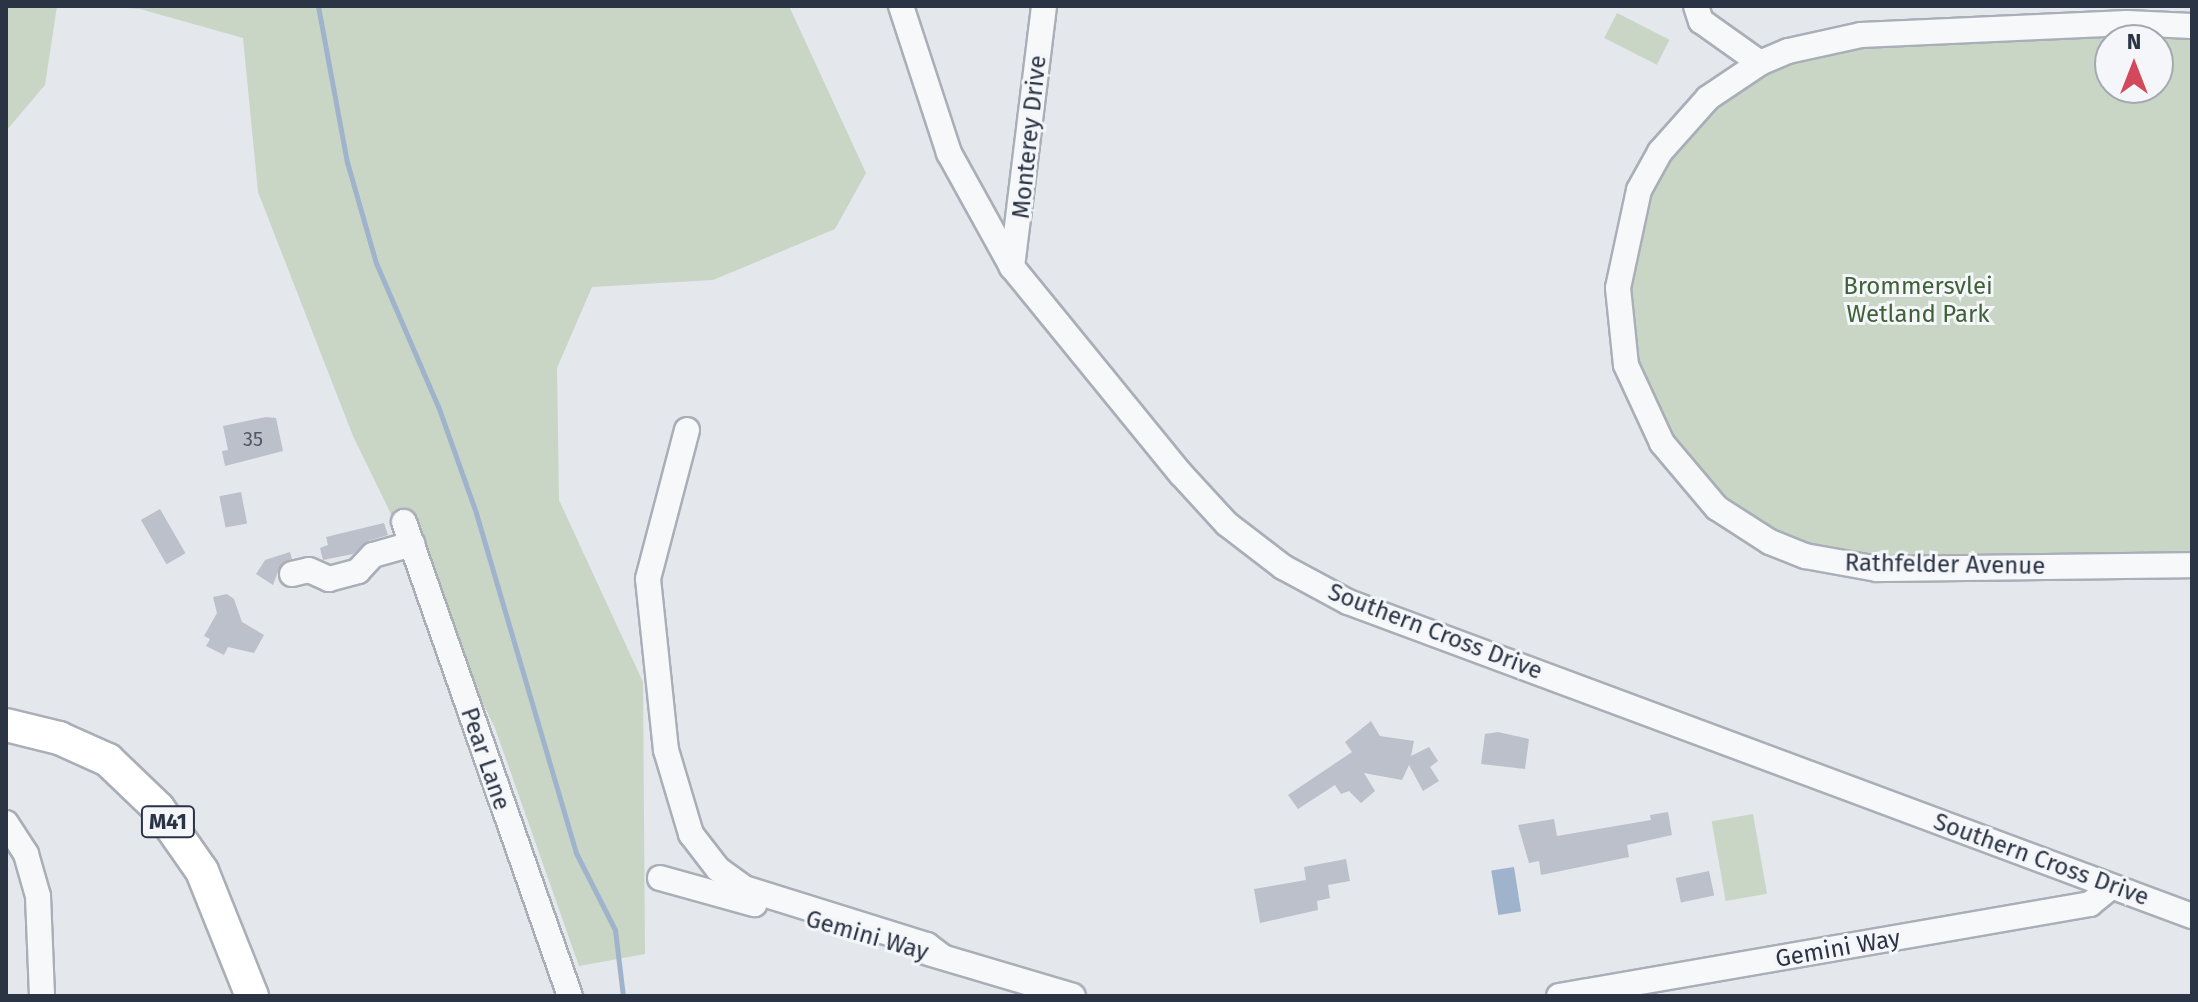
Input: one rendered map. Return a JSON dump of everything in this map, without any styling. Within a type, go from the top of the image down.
[{"type":"main road","name":"M41","points":[[6,725],[59,738],[108,760],[158,808],[202,871],[252,996]]},
{"type":"street","name":"Southern Cross Drive","points":[[901,6],[949,153],[1012,267],[1227,524],[1310,582],[1348,602],[2192,916]]},
{"type":"street","name":"Monterey Drive","points":[[1012,267],[1044,6]]},
{"type":"street","points":[[1696,6],[1701,21],[1760,63]]},
{"type":"street","name":"Rathfelder Avenue","points":[[2192,26],[2127,23],[1861,35],[1788,51],[1760,63],[1708,98],[1660,152],[1639,190],[1622,256],[1618,288],[1626,365],[1662,443],[1696,489],[1770,542],[1838,564],[1877,569],[2192,565]]},
{"type":"street","points":[[687,430],[648,579],[666,750],[691,834],[718,869],[744,888],[927,945],[943,957]]},
{"type":"street","name":"Pear Lane","points":[[292,574],[309,570],[329,579],[358,571],[371,556],[408,533],[570,996]]},
{"type":"street","points":[[6,823],[26,854],[38,896],[42,996]]},
{"type":"street","name":"Gemini Way","points":[[660,878],[1073,996]]},
{"type":"street","name":"Gemini Way","points":[[1559,996],[2090,904],[2111,887]]},
{"type":"green space","points":[[6,6],[57,6],[45,85],[6,131]]},
{"type":"green space","points":[[99,6],[789,6],[866,173],[835,229],[713,280],[592,287],[557,368],[559,500],[643,682],[645,954],[579,966],[495,728],[353,436],[258,192],[243,38],[140,9]]},
{"type":"green space","points":[[1617,13],[1670,40],[1657,65],[1604,38]]},
{"type":"green space","name":"Brommersvlei Wetland Park","points":[[2192,26],[2192,565],[1877,569],[1744,527],[1637,392],[1622,256],[1674,134],[1788,51],[2094,32],[2094,104],[2174,104],[2174,27]]},
{"type":"green space","points":[[1753,814],[1767,894],[1726,901],[1712,821]]},
{"type":"water","points":[[1514,867],[1521,911],[1498,915],[1491,871]]},
{"type":"building","points":[[266,417],[276,418],[283,451],[225,466],[222,451],[228,450],[223,426]]},
{"type":"building","points":[[241,492],[247,523],[226,528],[219,496]]},
{"type":"building","points":[[160,509],[186,553],[166,564],[141,520]]},
{"type":"building","points":[[384,523],[388,535],[368,541],[353,554],[323,560],[320,548],[328,545],[326,537]]},
{"type":"building","points":[[290,552],[292,559],[281,564],[273,585],[256,574],[265,560]]},
{"type":"building","points":[[227,594],[234,599],[242,622],[264,635],[254,653],[228,647],[224,655],[206,646],[210,639],[204,636],[217,613],[213,597]]},
{"type":"building","points":[[1371,721],[1380,736],[1414,741],[1411,756],[1429,747],[1438,761],[1430,767],[1439,781],[1423,791],[1409,765],[1402,780],[1364,773],[1375,791],[1361,803],[1349,791],[1341,794],[1335,785],[1298,809],[1288,795],[1352,752],[1345,742]]},
{"type":"building","points":[[1498,732],[1529,739],[1525,769],[1481,764],[1485,734]]},
{"type":"building","points":[[1668,812],[1672,835],[1627,845],[1629,857],[1541,875],[1539,861],[1529,863],[1518,825],[1554,819],[1557,836],[1651,820],[1650,815]]},
{"type":"building","points":[[1346,859],[1350,881],[1328,885],[1330,898],[1317,901],[1318,910],[1260,923],[1254,889],[1306,880],[1304,867]]},
{"type":"building","points":[[1709,871],[1714,895],[1681,903],[1676,878]]},
{"type":"waterway","points":[[318,6],[347,162],[376,263],[438,406],[476,513],[576,853],[615,930],[623,996]]}]
